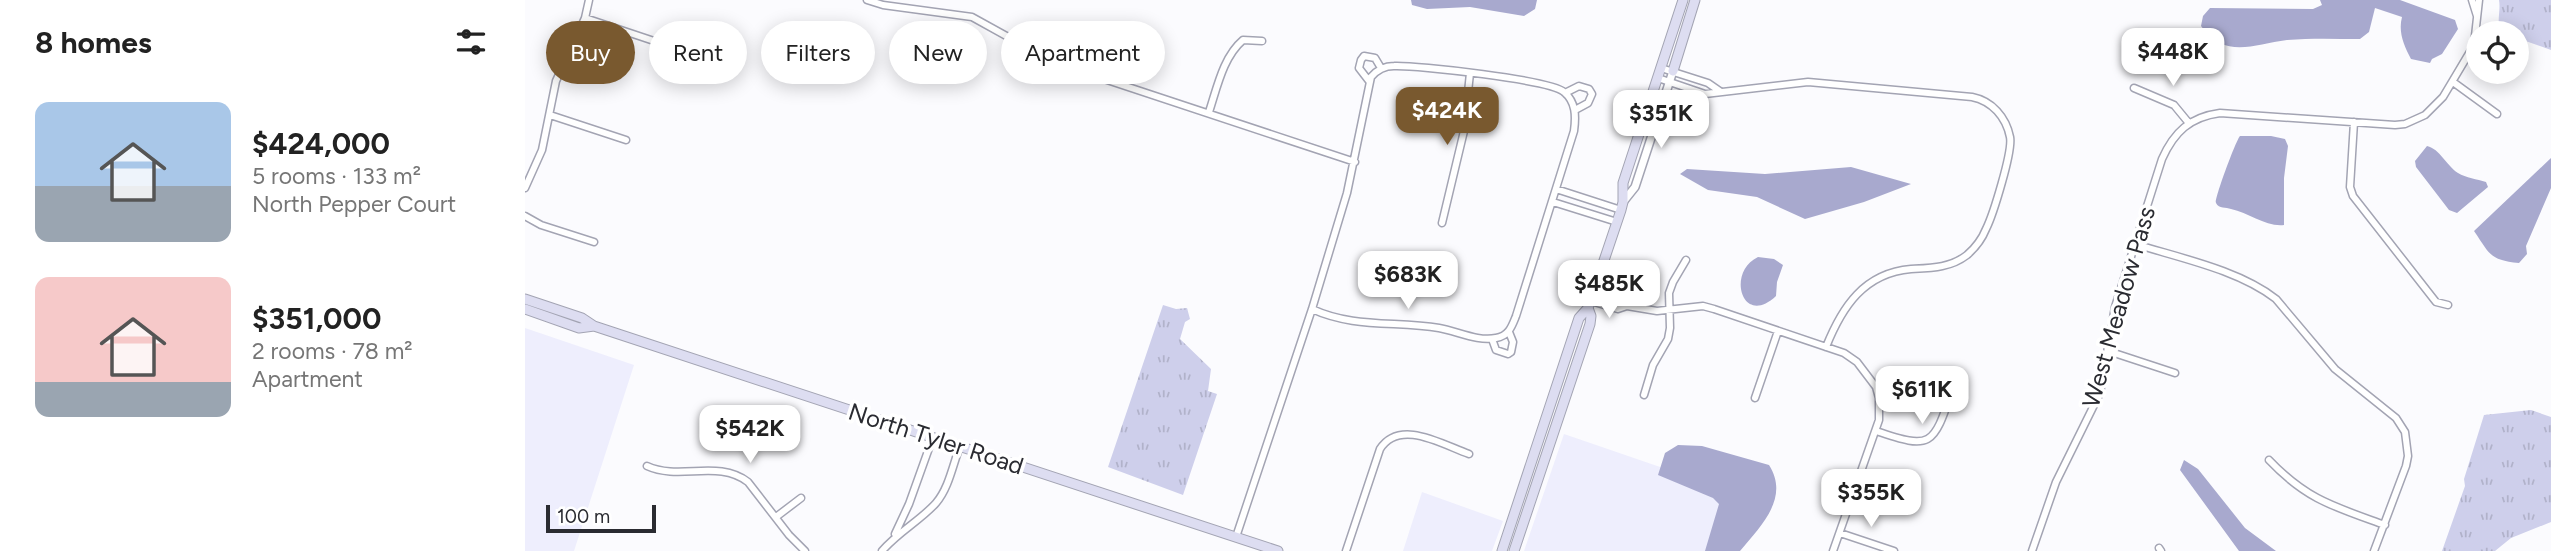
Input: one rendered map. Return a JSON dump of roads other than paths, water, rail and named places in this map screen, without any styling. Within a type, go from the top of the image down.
[{"type":"main road","points":[[1502,551],[1579,318],[1591,300],[1617,222],[1622,206],[1623,183],[1683,0]]},
{"type":"main road","points":[[1673,71],[1695,0]]},
{"type":"main road","name":"North Tyler Road","points":[[525,299],[582,318],[594,326],[1278,551]]},
{"type":"main road","points":[[1514,551],[1590,324],[1591,300]]},
{"type":"main road","name":"North Tyler Road","points":[[525,309],[579,328],[594,326]]},
{"type":"street","points":[[525,188],[542,150],[556,81],[585,18],[589,0]]},
{"type":"street","points":[[867,0],[883,5],[972,17],[1001,33]]},
{"type":"street","points":[[2472,0],[2477,18]]},
{"type":"street","points":[[2134,88],[2174,105],[2188,122],[2220,113],[2395,125],[2413,121],[2435,107],[2475,45],[2479,0]]},
{"type":"street","points":[[585,18],[649,39]]},
{"type":"street","points":[[1209,112],[1228,57],[1243,40],[1262,41]]},
{"type":"street","points":[[1369,81],[1359,68],[1364,56],[1375,58],[1381,68]]},
{"type":"street","points":[[1236,537],[1312,309],[1355,162],[1369,81],[1375,72],[1394,65],[1470,73],[1557,87],[1565,93],[1575,110],[1574,131],[1509,332],[1492,339],[1483,339],[1436,327],[1355,322],[1327,316],[1312,309]]},
{"type":"street","points":[[1661,68],[1708,83],[1721,92]]},
{"type":"street","points":[[1556,190],[1622,206],[1635,187],[1673,71]]},
{"type":"street","points":[[1442,223],[1464,131],[1470,73]]},
{"type":"street","points":[[1658,78],[1705,94],[1808,82],[1972,97],[1981,99],[1998,111],[2006,124],[2010,146],[1987,228],[1979,243],[1952,264],[1890,273],[1862,289],[1852,297],[1836,320],[1826,347]]},
{"type":"street","points":[[1692,89],[1695,79]]},
{"type":"street","points":[[2453,82],[2497,114]]},
{"type":"street","points":[[1120,84],[1355,162]]},
{"type":"street","points":[[1565,93],[1579,86],[1589,89],[1592,94],[1588,103],[1575,110]]},
{"type":"street","points":[[550,115],[626,140]]},
{"type":"street","name":"West Meadow Pass","points":[[2032,551],[2056,482],[2100,393],[2115,307],[2168,146],[2188,122]]},
{"type":"street","points":[[2354,122],[2350,187],[2353,196],[2436,302],[2448,305]]},
{"type":"street","points":[[1553,202],[1617,222]]},
{"type":"street","points":[[525,216],[541,225],[594,242]]},
{"type":"street","points":[[2135,244],[2244,280],[2266,291],[2276,299],[2335,369],[2396,418],[2406,438],[2408,456],[2374,551]]},
{"type":"street","points":[[1644,395],[1653,365],[1668,339],[1671,328],[1669,293],[1672,282],[1686,260]]},
{"type":"street","points":[[1591,300],[1618,309],[1627,306],[1669,311],[1703,306],[1844,353],[1857,362],[1876,387],[1879,420],[1833,551]]},
{"type":"street","points":[[1755,398],[1778,331]]},
{"type":"street","points":[[1492,339],[1496,350],[1508,354],[1513,342],[1509,332]]},
{"type":"street","points":[[2108,351],[2175,373]]},
{"type":"street","points":[[1876,431],[1908,442],[1925,440],[1934,435],[1940,426],[1952,391]]},
{"type":"street","points":[[1346,551],[1385,440],[1393,435],[1406,433],[1469,454]]},
{"type":"street","points":[[895,536],[933,437]]},
{"type":"street","points":[[881,551],[936,503],[945,489],[960,446]]},
{"type":"street","points":[[2269,460],[2288,480],[2308,495],[2385,525]]},
{"type":"street","points":[[647,466],[660,472],[727,470],[748,482],[789,535],[805,551]]},
{"type":"street","points":[[1528,473],[1539,477]]},
{"type":"street","points":[[776,517],[801,498]]},
{"type":"street","points":[[1840,533],[1894,551]]}]
